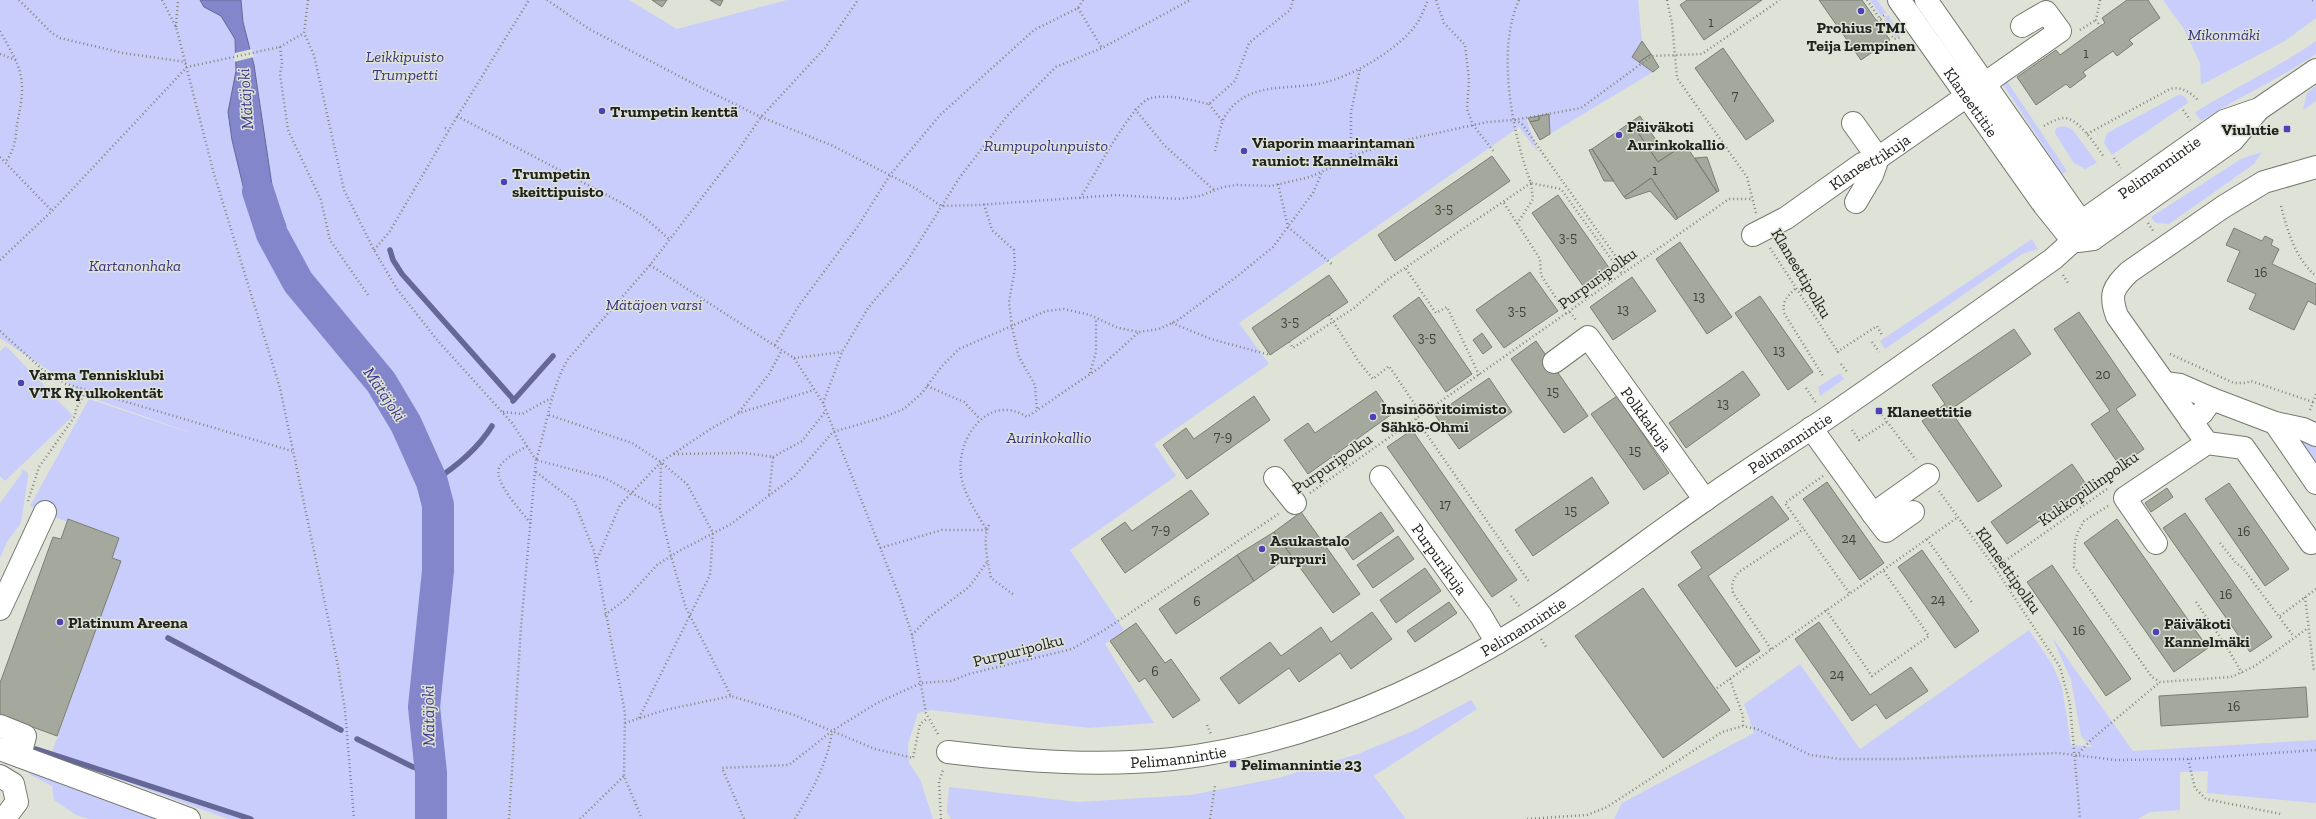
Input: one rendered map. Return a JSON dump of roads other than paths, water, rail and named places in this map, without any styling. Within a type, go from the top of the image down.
[{"type":"street","name":"Klaneettitie","points":[[1899,0],[1975,90],[2083,234]]},
{"type":"street","name":"Klaneettitie","points":[[1926,0],[1975,90]]},
{"type":"street","name":"Klaneettikuja","points":[[1757,232],[1786,218],[1862,164],[1878,158],[1975,90],[2068,34],[2046,12],[2022,26]]},
{"type":"street","name":"Pelimannintie","points":[[948,752],[1052,762],[1108,763],[1173,759],[1241,747],[1325,724],[1374,706],[1497,643],[1530,623],[2053,259],[2224,121],[2259,109],[2316,70]]},
{"type":"street","points":[[1853,123],[1878,158],[1872,175],[1856,202]]},
{"type":"street","points":[[2207,444],[2117,316],[2113,305],[2112,294],[2117,283],[2128,272],[2223,207],[2264,182],[2312,169],[2316,150]]},
{"type":"street","name":"Polkkakuja","points":[[1554,362],[1588,337],[1705,500]]},
{"type":"street","points":[[2165,383],[2180,385],[2275,423],[2303,429],[2316,435]]},
{"type":"street","points":[[2191,421],[2202,414],[2212,399]]},
{"type":"street","points":[[2275,423],[2316,483]]},
{"type":"street","points":[[1811,428],[1886,531],[1913,512]]},
{"type":"street","points":[[2156,543],[2118,492],[2207,444],[2244,448],[2311,543]]},
{"type":"street","points":[[1873,514],[1928,476]]},
{"type":"street","points":[[1275,478],[1295,503]]},
{"type":"street","name":"Purpurikuja","points":[[1381,478],[1481,616],[1497,643]]},
{"type":"street","points":[[0,609],[43,515]]},
{"type":"street","points":[[0,726],[25,736],[10,752],[189,819]]},
{"type":"street","points":[[0,776],[14,784],[17,802],[4,819]]},
{"type":"water","points":[[200,0],[241,0],[243,22],[254,65],[273,192],[286,226],[261,240],[250,215],[232,140],[228,112],[236,71],[235,39],[221,16],[204,7]]},
{"type":"waterway","name":"Mätäjoki","points":[[258,191],[272,234],[298,282],[381,382],[406,424],[432,482],[438,505],[438,571],[424,707],[431,773],[431,819]]},
{"type":"waterway","points":[[390,250],[393,260],[402,274],[514,400]]},
{"type":"waterway","points":[[513,401],[553,356]]},
{"type":"waterway","points":[[432,482],[473,450],[492,426]]},
{"type":"waterway","points":[[168,638],[341,730]]},
{"type":"waterway","points":[[357,739],[413,767],[431,773]]},
{"type":"waterway","points":[[36,749],[251,819]]},
{"type":"place","name":"Prohius TMI Teija Lempinen","points":[[1861,11]]},
{"type":"place","name":"Trumpetin kenttä","points":[[602,111]]},
{"type":"place","name":"Viulutie","points":[[2287,129]]},
{"type":"place","name":"Päiväkoti Aurinkokallio","points":[[1619,135]]},
{"type":"place","name":"Viaporin maarintaman rauniot: Kannelmäki","points":[[1244,151]]},
{"type":"place","name":"Trumpetin skeittipuisto","points":[[504,182]]},
{"type":"place","name":"Varma Tennisklubi VTK Ry ulkokentät","points":[[21,383]]},
{"type":"place","name":"Klaneettitie","points":[[1879,411]]},
{"type":"place","name":"Insinööritoimisto Sähkö-Ohmi","points":[[1373,417]]},
{"type":"place","name":"Asukastalo Purpuri","points":[[1262,549]]},
{"type":"place","name":"Platinum Areena","points":[[60,622]]},
{"type":"place","name":"Päiväkoti Kannelmäki","points":[[2156,632]]},
{"type":"place","name":"Pelimannintie 23","points":[[1233,764]]},
{"type":"park label","name":"Mikonmäki","points":[[2224,34]]},
{"type":"park label","name":"Leikkipuisto Trumpetti","points":[[405,65]]},
{"type":"park label","name":"Rumpupolunpuisto","points":[[1046,145]]},
{"type":"park label","name":"Kartanonhaka","points":[[135,265]]},
{"type":"park label","name":"Mätäjoen varsi","points":[[654,304]]},
{"type":"park label","name":"Aurinkokallio","points":[[1049,437]]}]
